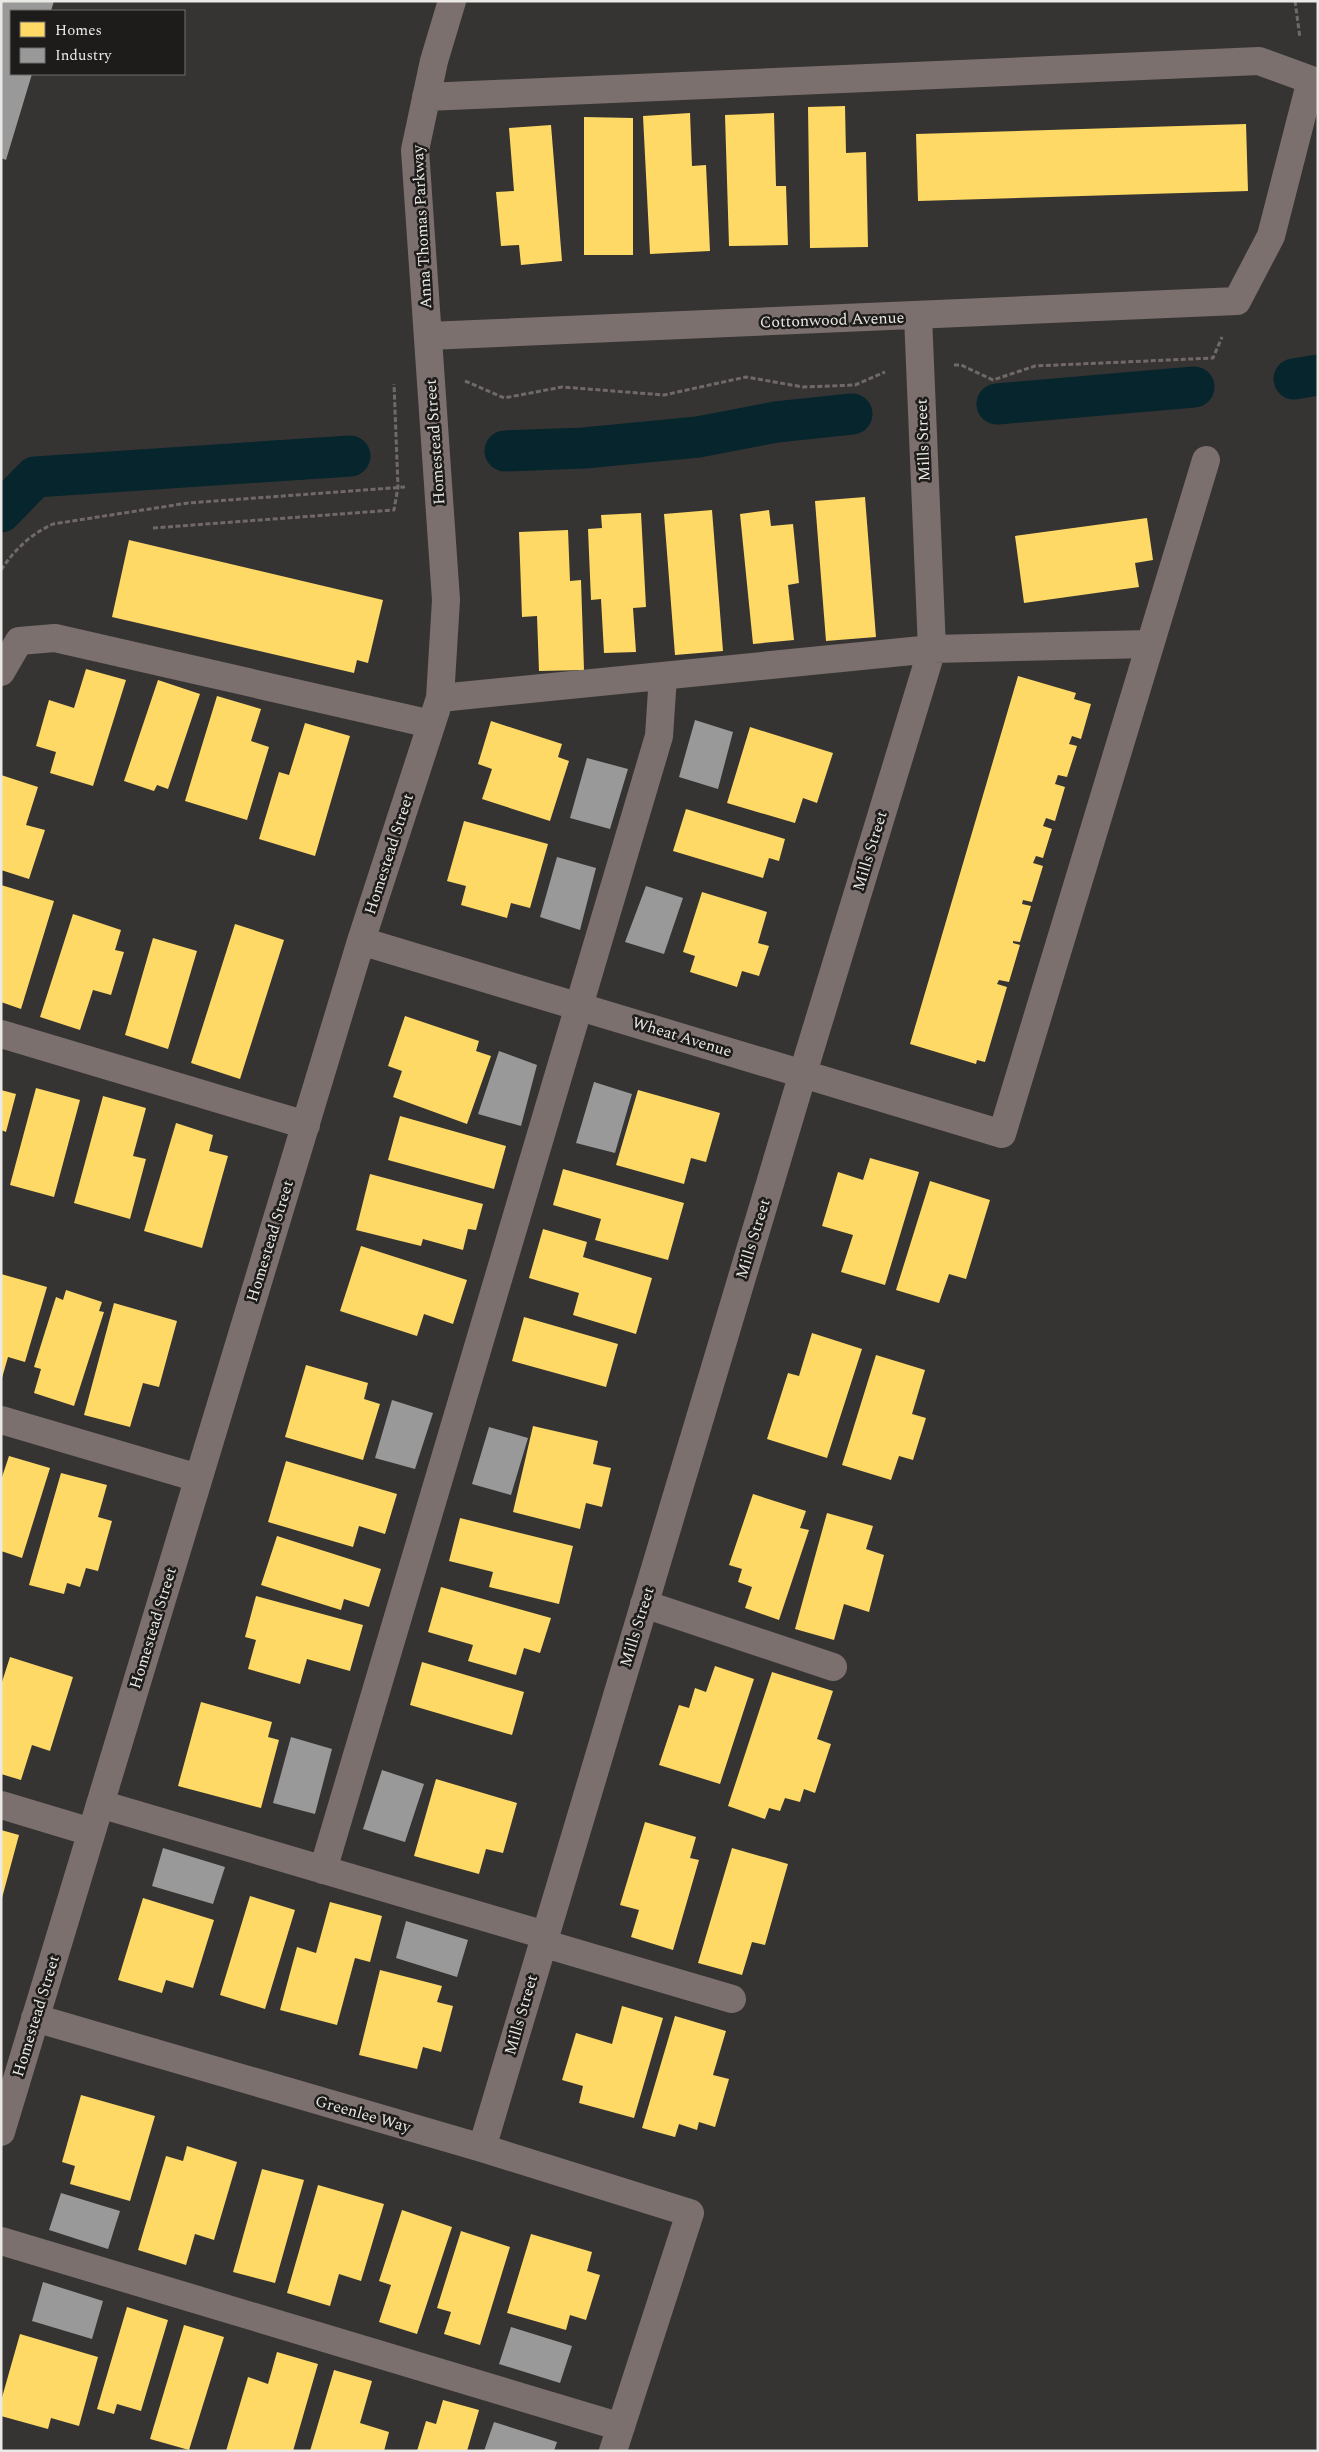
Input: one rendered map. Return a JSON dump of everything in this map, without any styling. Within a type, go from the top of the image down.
[{"type":"street","name":"Anna Thomas Parkway","points":[[428,336],[415,150],[434,61],[452,1]]},
{"type":"street","name":"Cottonwood Avenue","points":[[426,97],[1259,61],[1310,80],[1271,236],[1237,301],[428,336]]},
{"type":"street","name":"Mills Street","points":[[482,2148],[802,1073],[932,649],[918,316]]},
{"type":"street","name":"Homestead Street","points":[[1,2132],[361,942],[440,698],[446,600],[428,336]]},
{"type":"street","points":[[440,698],[932,649],[1150,644],[1206,460]]},
{"type":"street","points":[[1,672],[19,640],[55,638],[431,724]]},
{"type":"street","name":"Wheat Avenue","points":[[361,942],[580,1006],[1002,1134],[1150,644]]},
{"type":"street","points":[[323,1870],[660,736],[662,676]]},
{"type":"street","points":[[1,1034],[306,1125]]},
{"type":"street","points":[[1,1420],[198,1478]]},
{"type":"street","points":[[644,1604],[833,1667]]},
{"type":"street","points":[[1,1804],[92,1832]]},
{"type":"street","points":[[100,1804],[323,1870],[732,1999]]},
{"type":"street","name":"Greenlee Way","points":[[35,2018],[482,2148],[690,2213],[617,2439]]},
{"type":"street","points":[[1,2241],[617,2439]]},
{"type":"path","points":[[465,381],[504,398],[562,387],[664,395],[746,377],[803,387],[855,386],[886,371],[920,366],[961,365],[993,380],[1035,366],[1214,358]]},
{"type":"path","points":[[153,528],[394,510],[398,487],[394,384]]},
{"type":"path","points":[[1,570],[24,542],[37,531],[53,524],[188,503],[437,485]]},
{"type":"building: Homes","points":[[845,106],[846,153],[866,152],[868,247],[810,248],[808,107]]},
{"type":"building: Homes","points":[[690,113],[692,166],[706,165],[710,251],[650,254],[643,116]]},
{"type":"building: Homes","points":[[774,113],[776,186],[786,186],[788,245],[729,246],[725,115]]},
{"type":"building: Homes","points":[[584,117],[633,118],[633,255],[584,255]]},
{"type":"building: Homes","points":[[1246,124],[1248,191],[918,201],[916,134]]},
{"type":"building: Homes","points":[[551,125],[562,261],[521,265],[519,245],[501,246],[496,192],[514,191],[509,128]]},
{"type":"building: Homes","points":[[865,497],[876,637],[826,641],[815,501]]},
{"type":"building: Homes","points":[[712,510],[723,651],[675,655],[664,514]]},
{"type":"building: Homes","points":[[769,510],[771,526],[793,524],[799,583],[788,585],[794,640],[753,644],[740,514]]},
{"type":"building: Homes","points":[[641,513],[646,607],[633,608],[636,652],[604,653],[601,599],[591,600],[588,529],[602,528],[601,515]]},
{"type":"building: Homes","points":[[1147,518],[1153,560],[1135,563],[1139,587],[1024,603],[1015,536]]},
{"type":"building: Homes","points":[[568,530],[570,581],[581,580],[584,670],[539,671],[537,616],[522,617],[519,532]]},
{"type":"building: Homes","points":[[129,540],[383,600],[368,663],[357,660],[354,673],[112,617]]},
{"type":"building: Homes","points":[[86,669],[126,680],[93,786],[50,773],[56,752],[36,746],[49,700],[74,708]]},
{"type":"building: Homes","points":[[1018,676],[1076,693],[1074,699],[1091,704],[1081,739],[1072,736],[1069,744],[1077,746],[1067,777],[1058,775],[1055,784],[1065,787],[1055,821],[1046,818],[1043,826],[1052,829],[1043,858],[1036,856],[1033,863],[1043,866],[1032,902],[1023,900],[1022,904],[1031,906],[1020,942],[1013,941],[1013,943],[1020,945],[1009,982],[999,980],[997,984],[1007,987],[985,1062],[977,1060],[976,1064],[910,1044]]},
{"type":"building: Homes","points":[[158,680],[200,694],[168,789],[157,785],[154,791],[124,781]]},
{"type":"building: Homes","points":[[217,696],[261,709],[251,741],[269,747],[247,820],[185,801]]},
{"type":"building: Homes","points":[[491,721],[562,744],[558,757],[569,761],[550,821],[482,799],[492,769],[478,764]]},
{"type":"building: Homes","points":[[305,723],[350,736],[315,856],[259,839],[279,772],[289,775]]},
{"type":"building: Homes","points":[[750,727],[833,753],[817,803],[803,798],[795,823],[727,803]]},
{"type":"building: Homes","points":[[1,775],[38,787],[26,825],[45,830],[29,879],[1,870]]},
{"type":"building: Homes","points":[[686,809],[785,839],[779,861],[769,858],[763,878],[673,851]]},
{"type":"building: Homes","points":[[464,821],[548,844],[530,908],[511,903],[507,918],[461,905],[466,886],[447,881]]},
{"type":"building: Homes","points":[[1,885],[54,901],[21,1009],[1,1002]]},
{"type":"building: Homes","points":[[702,892],[767,912],[758,943],[769,946],[759,976],[742,971],[737,987],[690,972],[695,956],[683,952]]},
{"type":"building: Homes","points":[[73,914],[121,930],[115,950],[124,952],[111,995],[93,990],[80,1030],[40,1017]]},
{"type":"building: Homes","points":[[235,924],[284,940],[240,1079],[191,1063]]},
{"type":"building: Homes","points":[[153,938],[197,951],[168,1049],[125,1035]]},
{"type":"building: Homes","points":[[405,1016],[479,1041],[476,1051],[491,1056],[467,1124],[393,1097],[402,1071],[388,1066]]},
{"type":"building: Homes","points":[[36,1088],[80,1100],[54,1197],[10,1185]]},
{"type":"building: Homes","points":[[1,1090],[16,1094],[6,1132],[1,1130]]},
{"type":"building: Homes","points":[[638,1090],[720,1113],[706,1162],[691,1158],[684,1184],[616,1165]]},
{"type":"building: Homes","points":[[103,1096],[146,1108],[133,1156],[146,1159],[130,1219],[74,1203]]},
{"type":"building: Homes","points":[[400,1116],[506,1146],[494,1189],[388,1160]]},
{"type":"building: Homes","points":[[176,1123],[213,1135],[209,1151],[228,1156],[202,1248],[144,1231]]},
{"type":"building: Homes","points":[[870,1158],[919,1172],[885,1285],[841,1272],[853,1235],[822,1226],[838,1172],[863,1180]]},
{"type":"building: Homes","points":[[563,1169],[684,1203],[668,1260],[595,1240],[601,1219],[553,1205]]},
{"type":"building: Homes","points":[[370,1174],[483,1204],[476,1230],[468,1229],[463,1250],[423,1239],[421,1246],[356,1230]]},
{"type":"building: Homes","points":[[930,1181],[990,1200],[966,1279],[949,1274],[939,1303],[896,1290]]},
{"type":"building: Homes","points":[[543,1229],[587,1242],[583,1257],[652,1278],[636,1334],[573,1315],[579,1293],[529,1278]]},
{"type":"building: Homes","points":[[361,1246],[467,1280],[453,1324],[424,1314],[417,1336],[340,1311]]},
{"type":"building: Homes","points":[[1,1274],[47,1287],[25,1362],[8,1357],[2,1378]]},
{"type":"building: Homes","points":[[66,1290],[102,1302],[99,1311],[104,1312],[74,1406],[34,1393],[41,1369],[34,1367],[56,1297],[63,1300]]},
{"type":"building: Homes","points":[[114,1303],[177,1321],[159,1387],[143,1383],[130,1427],[84,1415]]},
{"type":"building: Homes","points":[[524,1317],[618,1344],[606,1387],[512,1361]]},
{"type":"building: Homes","points":[[812,1333],[862,1349],[827,1458],[767,1439],[788,1373],[799,1376]]},
{"type":"building: Homes","points":[[876,1355],[925,1370],[912,1414],[926,1418],[913,1460],[899,1456],[891,1480],[842,1465]]},
{"type":"building: Homes","points":[[306,1365],[368,1383],[364,1399],[380,1404],[363,1460],[285,1437]]},
{"type":"building: Homes","points":[[533,1426],[598,1441],[593,1464],[611,1468],[602,1507],[586,1503],[580,1529],[513,1512]]},
{"type":"building: Homes","points":[[9,1456],[50,1468],[22,1558],[1,1551],[1,1480]]},
{"type":"building: Homes","points":[[286,1461],[397,1494],[385,1534],[359,1526],[353,1547],[268,1522]]},
{"type":"building: Homes","points":[[61,1473],[107,1485],[98,1517],[112,1521],[98,1571],[86,1568],[80,1587],[67,1583],[64,1594],[29,1585]]},
{"type":"building: Homes","points":[[753,1494],[806,1511],[800,1528],[809,1530],[779,1620],[745,1608],[752,1587],[738,1582],[742,1569],[729,1565]]},
{"type":"building: Homes","points":[[827,1513],[873,1526],[866,1549],[884,1555],[869,1612],[844,1604],[834,1640],[795,1629]]},
{"type":"building: Homes","points":[[460,1518],[573,1546],[559,1604],[489,1587],[493,1572],[449,1561]]},
{"type":"building: Homes","points":[[277,1536],[381,1569],[369,1607],[344,1599],[341,1610],[261,1585]]},
{"type":"building: Homes","points":[[441,1587],[551,1618],[540,1653],[524,1648],[516,1675],[468,1661],[473,1645],[428,1632]]},
{"type":"building: Homes","points":[[256,1596],[363,1625],[350,1671],[307,1659],[300,1684],[248,1669],[256,1640],[245,1637]]},
{"type":"building: Homes","points":[[10,1657],[73,1677],[50,1751],[32,1745],[21,1780],[1,1774],[1,1685]]},
{"type":"building: Homes","points":[[422,1662],[524,1692],[512,1735],[410,1705]]},
{"type":"building: Homes","points":[[715,1666],[754,1679],[720,1784],[659,1765],[679,1705],[689,1708],[695,1688],[706,1692]]},
{"type":"building: Homes","points":[[772,1672],[833,1691],[817,1739],[831,1744],[815,1793],[804,1789],[800,1802],[785,1798],[780,1811],[769,1808],[765,1819],[728,1806]]},
{"type":"building: Homes","points":[[201,1702],[272,1722],[268,1737],[279,1740],[261,1808],[178,1786]]},
{"type":"building: Homes","points":[[436,1779],[517,1803],[503,1853],[486,1849],[479,1874],[414,1856]]},
{"type":"building: Homes","points":[[645,1822],[696,1837],[690,1858],[699,1860],[673,1950],[631,1937],[639,1910],[620,1905]]},
{"type":"building: Homes","points":[[1,1830],[19,1835],[2,1898],[1,1898]]},
{"type":"building: Homes","points":[[732,1848],[788,1864],[765,1945],[752,1942],[742,1975],[698,1963]]},
{"type":"building: Homes","points":[[250,1896],[295,1910],[265,2009],[220,1995]]},
{"type":"building: Homes","points":[[143,1898],[214,1920],[193,1988],[166,1980],[162,1993],[118,1980]]},
{"type":"building: Homes","points":[[330,1902],[382,1916],[370,1962],[355,1958],[337,2025],[280,2010],[297,1947],[316,1953]]},
{"type":"building: Homes","points":[[380,1970],[442,1986],[437,2002],[453,2006],[441,2052],[423,2047],[417,2069],[359,2055]]},
{"type":"building: Homes","points":[[622,2006],[663,2018],[634,2118],[579,2103],[583,2086],[562,2080],[576,2033],[612,2044]]},
{"type":"building: Homes","points":[[675,2016],[726,2031],[713,2075],[729,2079],[715,2127],[699,2122],[697,2130],[679,2124],[675,2137],[642,2128]]},
{"type":"building: Homes","points":[[81,2095],[155,2116],[130,2201],[70,2184],[75,2166],[62,2162]]},
{"type":"building: Homes","points":[[187,2146],[237,2162],[214,2240],[195,2234],[186,2265],[138,2250],[166,2156],[183,2161]]},
{"type":"building: Homes","points":[[262,2169],[304,2180],[275,2283],[233,2272]]},
{"type":"building: Homes","points":[[318,2185],[384,2204],[361,2281],[339,2274],[330,2306],[287,2293]]},
{"type":"building: Homes","points":[[402,2210],[452,2227],[417,2334],[379,2322],[391,2285],[379,2281]]},
{"type":"building: Homes","points":[[461,2231],[510,2247],[480,2345],[444,2334],[451,2312],[437,2308]]},
{"type":"building: Homes","points":[[531,2234],[592,2252],[587,2271],[600,2275],[586,2320],[570,2315],[566,2330],[507,2313]]},
{"type":"building: Homes","points":[[127,2307],[168,2320],[141,2411],[117,2404],[114,2414],[97,2409]]},
{"type":"building: Homes","points":[[184,2325],[224,2337],[189,2450],[150,2439]]},
{"type":"building: Homes","points":[[20,2334],[98,2357],[79,2426],[51,2418],[48,2429],[1,2416],[1,2401]]},
{"type":"building: Homes","points":[[277,2352],[318,2364],[293,2451],[226,2451],[248,2377],[268,2384]]},
{"type":"building: Homes","points":[[334,2370],[372,2381],[360,2423],[389,2432],[384,2451],[310,2451]]},
{"type":"building: Homes","points":[[443,2400],[479,2410],[467,2451],[417,2451],[426,2421],[436,2424]]},
{"type":"building: Industry","points":[[1,1],[54,1],[51,10],[10,10],[10,75],[32,75],[6,160],[1,158]]},
{"type":"building: Industry","points":[[695,720],[733,732],[718,789],[679,777]]},
{"type":"building: Industry","points":[[587,758],[628,769],[610,829],[570,818]]},
{"type":"building: Industry","points":[[557,857],[596,868],[580,930],[540,917]]},
{"type":"building: Industry","points":[[646,886],[683,898],[664,954],[625,942]]},
{"type":"building: Industry","points":[[499,1051],[537,1065],[521,1126],[478,1114]]},
{"type":"building: Industry","points":[[594,1082],[632,1094],[615,1153],[576,1143]]},
{"type":"building: Industry","points":[[392,1400],[433,1413],[415,1469],[375,1458]]},
{"type":"building: Industry","points":[[489,1427],[528,1438],[511,1495],[472,1484]]},
{"type":"building: Industry","points":[[291,1737],[332,1749],[315,1814],[273,1803]]},
{"type":"building: Industry","points":[[382,1770],[424,1784],[405,1842],[363,1829]]},
{"type":"building: Industry","points":[[163,1848],[225,1867],[213,1904],[152,1886]]},
{"type":"building: Industry","points":[[406,1921],[468,1940],[457,1977],[396,1958]]},
{"type":"building: Industry","points":[[61,2193],[120,2211],[108,2249],[49,2230]]},
{"type":"building: Industry","points":[[43,2282],[103,2301],[92,2339],[32,2321]]},
{"type":"building: Industry","points":[[511,2327],[572,2346],[560,2383],[499,2364]]},
{"type":"building: Industry","points":[[494,2422],[557,2442],[554,2451],[484,2451]]},
{"type":"waterway","points":[[1294,379],[1318,375]]},
{"type":"waterway","points":[[997,404],[1194,387]]},
{"type":"waterway","points":[[505,451],[584,448],[698,437],[776,422],[852,414]]},
{"type":"waterway","points":[[1,512],[35,477],[350,456]]}]
